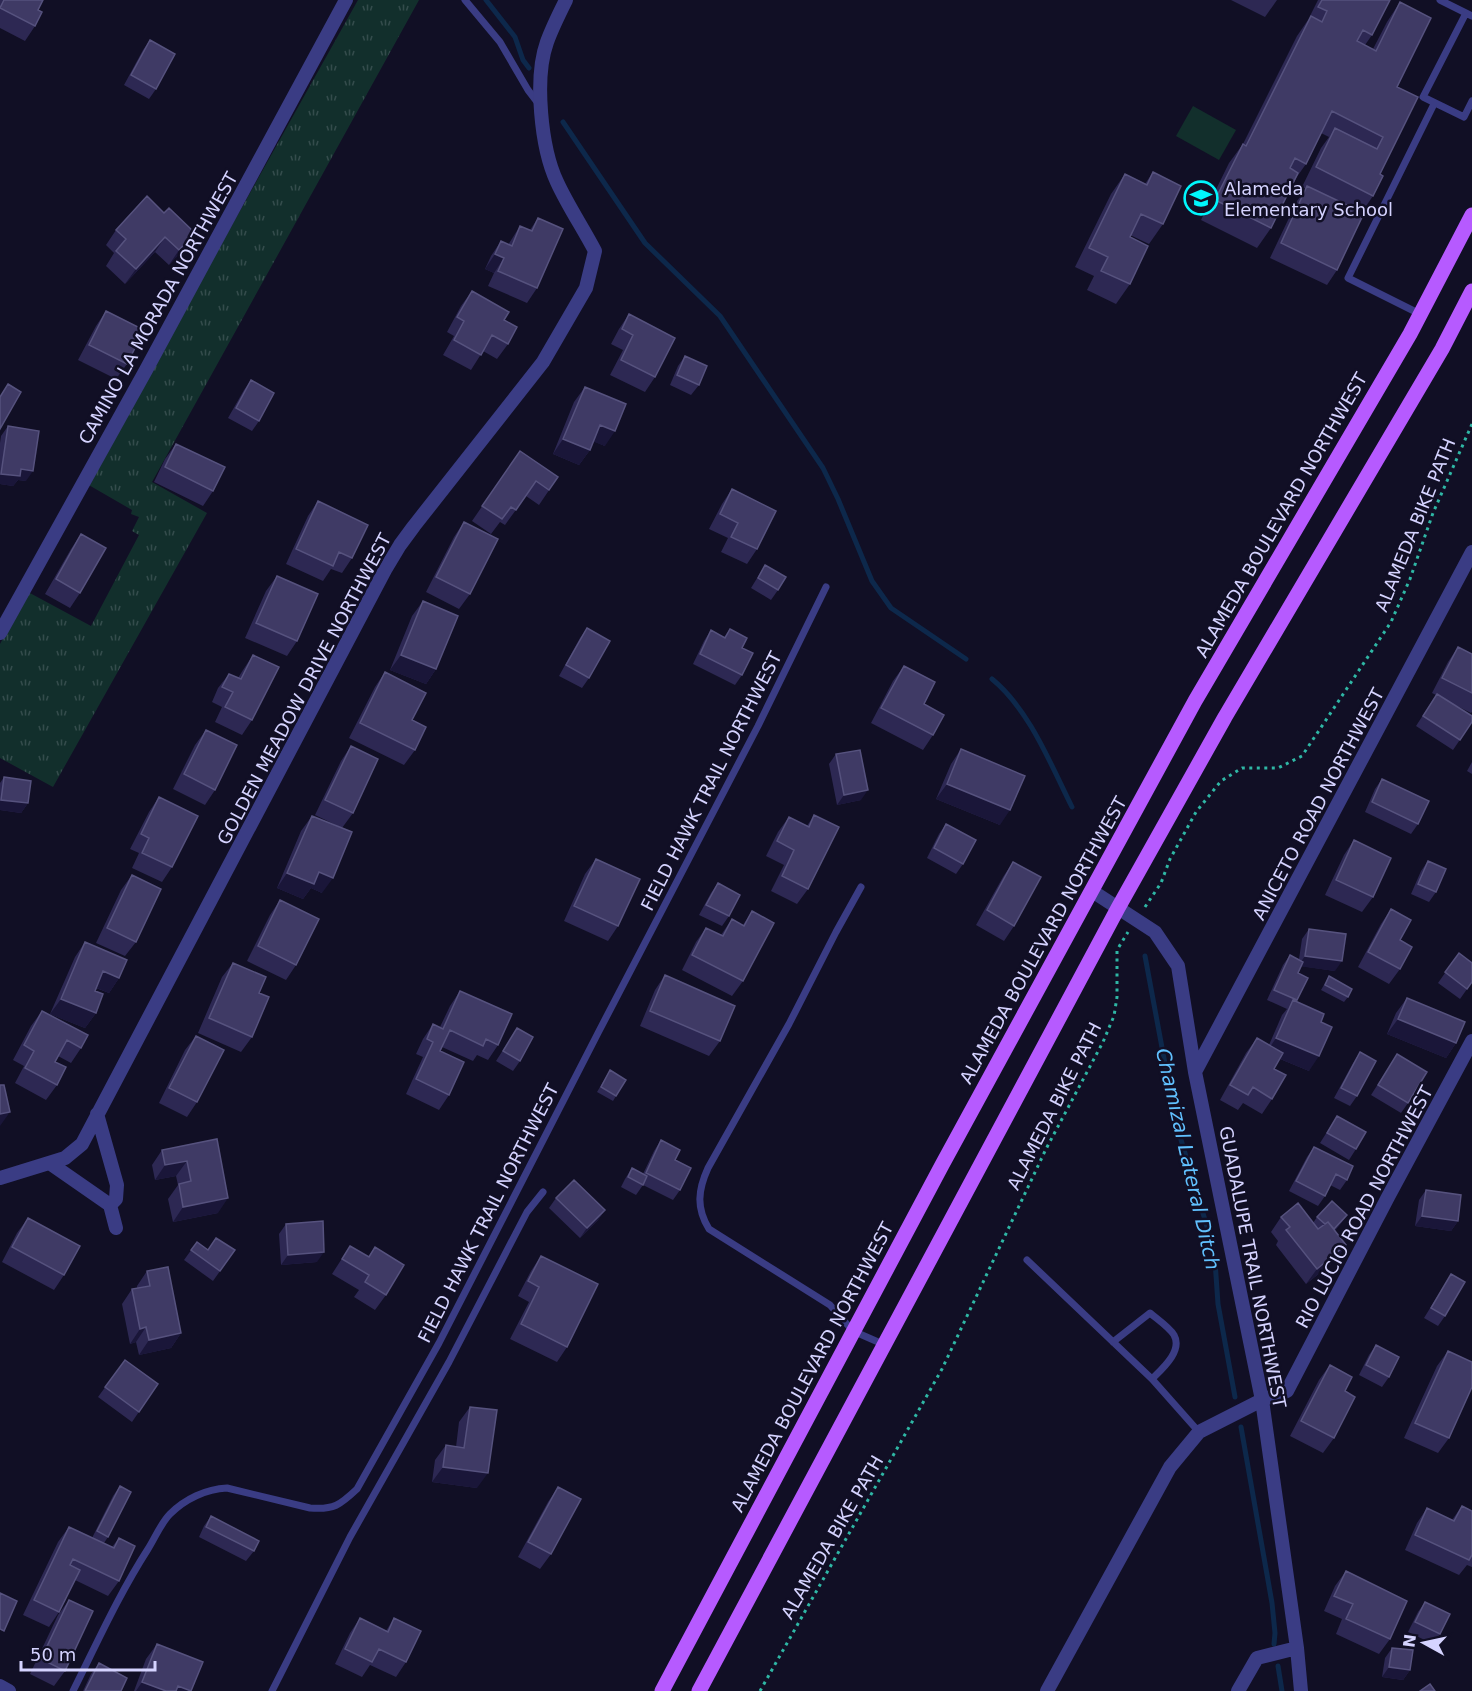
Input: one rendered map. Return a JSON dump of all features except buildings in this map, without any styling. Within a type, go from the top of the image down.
[{"type":"main road","name":"ALAMEDA BOULEVARD NORTHWEST","points":[[662,1691],[853,1331],[1195,701],[1420,314],[1472,215]]},
{"type":"main road","points":[[699,1691],[1118,908],[1225,717],[1436,359],[1472,291]]},
{"type":"street","name":"CAMINO LA MORADA NORTHWEST","points":[[0,633],[346,0]]},
{"type":"street","name":"GOLDEN MEADOW DRIVE NORTHWEST","points":[[0,1178],[51,1164],[65,1158],[82,1144],[400,544],[543,362],[586,288],[595,251],[557,182],[543,135],[541,78],[546,44],[566,0]]},
{"type":"street","name":"ANICETO ROAD NORTHWEST","points":[[1195,1072],[1472,552]]},
{"type":"street","name":"GUADALUPE TRAIL NORTHWEST","points":[[1092,891],[1155,932],[1178,966],[1195,1072],[1262,1400],[1301,1691]]},
{"type":"street","name":"RIO LUCIO ROAD NORTHWEST","points":[[1047,1691],[1170,1467],[1199,1432],[1262,1400],[1287,1391],[1472,1041]]},
{"type":"street","points":[[97,1114],[117,1185],[116,1199],[110,1205]]},
{"type":"street","points":[[51,1164],[110,1205],[116,1228]]},
{"type":"street","points":[[1238,1691],[1257,1658],[1297,1648]]},
{"type":"street","points":[[0,1686],[9,1691]]},
{"type":"lane","points":[[465,0],[500,42],[528,90],[541,106]]},
{"type":"lane","points":[[1440,0],[1469,14],[1423,98],[1464,117],[1472,101]]},
{"type":"lane","points":[[1420,314],[1348,278],[1434,104]]},
{"type":"lane","name":"FIELD HAWK TRAIL NORTHWEST","points":[[73,1691],[126,1584],[168,1515],[181,1504],[216,1488],[227,1488],[310,1508],[324,1509],[337,1507],[357,1489],[440,1342],[753,737],[826,587]]},
{"type":"lane","points":[[861,887],[701,1184],[701,1216],[709,1229],[830,1305],[853,1331],[885,1345]]},
{"type":"lane","points":[[272,1691],[350,1537],[449,1362],[527,1212],[543,1192]]},
{"type":"lane","points":[[1027,1260],[1152,1379],[1199,1432]]},
{"type":"lane","points":[[1113,1342],[1150,1313],[1175,1336],[1176,1348],[1169,1361],[1152,1379]]},
{"type":"path","name":"ALAMEDA BIKE PATH","points":[[760,1691],[942,1369],[1041,1160],[1103,1042],[1114,1016],[1117,950],[1161,884],[1170,859],[1196,812],[1221,781],[1242,768],[1278,768],[1302,756],[1391,622],[1472,424]]},
{"type":"green space","points":[[358,0],[419,0],[152,482],[207,513],[53,787],[0,758],[0,644],[28,592],[91,626],[139,535],[132,531],[139,517],[131,514],[132,510],[87,484]]},
{"type":"green space","points":[[1193,106],[1236,130],[1219,160],[1176,136]]},
{"type":"waterway","name":"Chamizal Lateral Ditch","points":[[486,0],[515,37],[523,60],[529,68]]},
{"type":"waterway","name":"Chamizal Lateral Ditch","points":[[563,122],[645,243],[720,316],[823,468],[872,581],[891,608],[966,659]]},
{"type":"waterway","name":"Chamizal Lateral Ditch","points":[[992,679],[1005,691],[1028,722],[1072,807]]},
{"type":"waterway","name":"Chamizal Lateral Ditch","points":[[1145,956],[1176,1123],[1215,1261],[1218,1304],[1235,1397]]},
{"type":"waterway","name":"Chamizal Lateral Ditch","points":[[1241,1427],[1272,1603],[1274,1644]]},
{"type":"waterway","name":"Chamizal Lateral Ditch","points":[[1278,1666],[1282,1691]]},
{"type":"place","name":"Alameda Elementary School","points":[[1201,198]]}]
